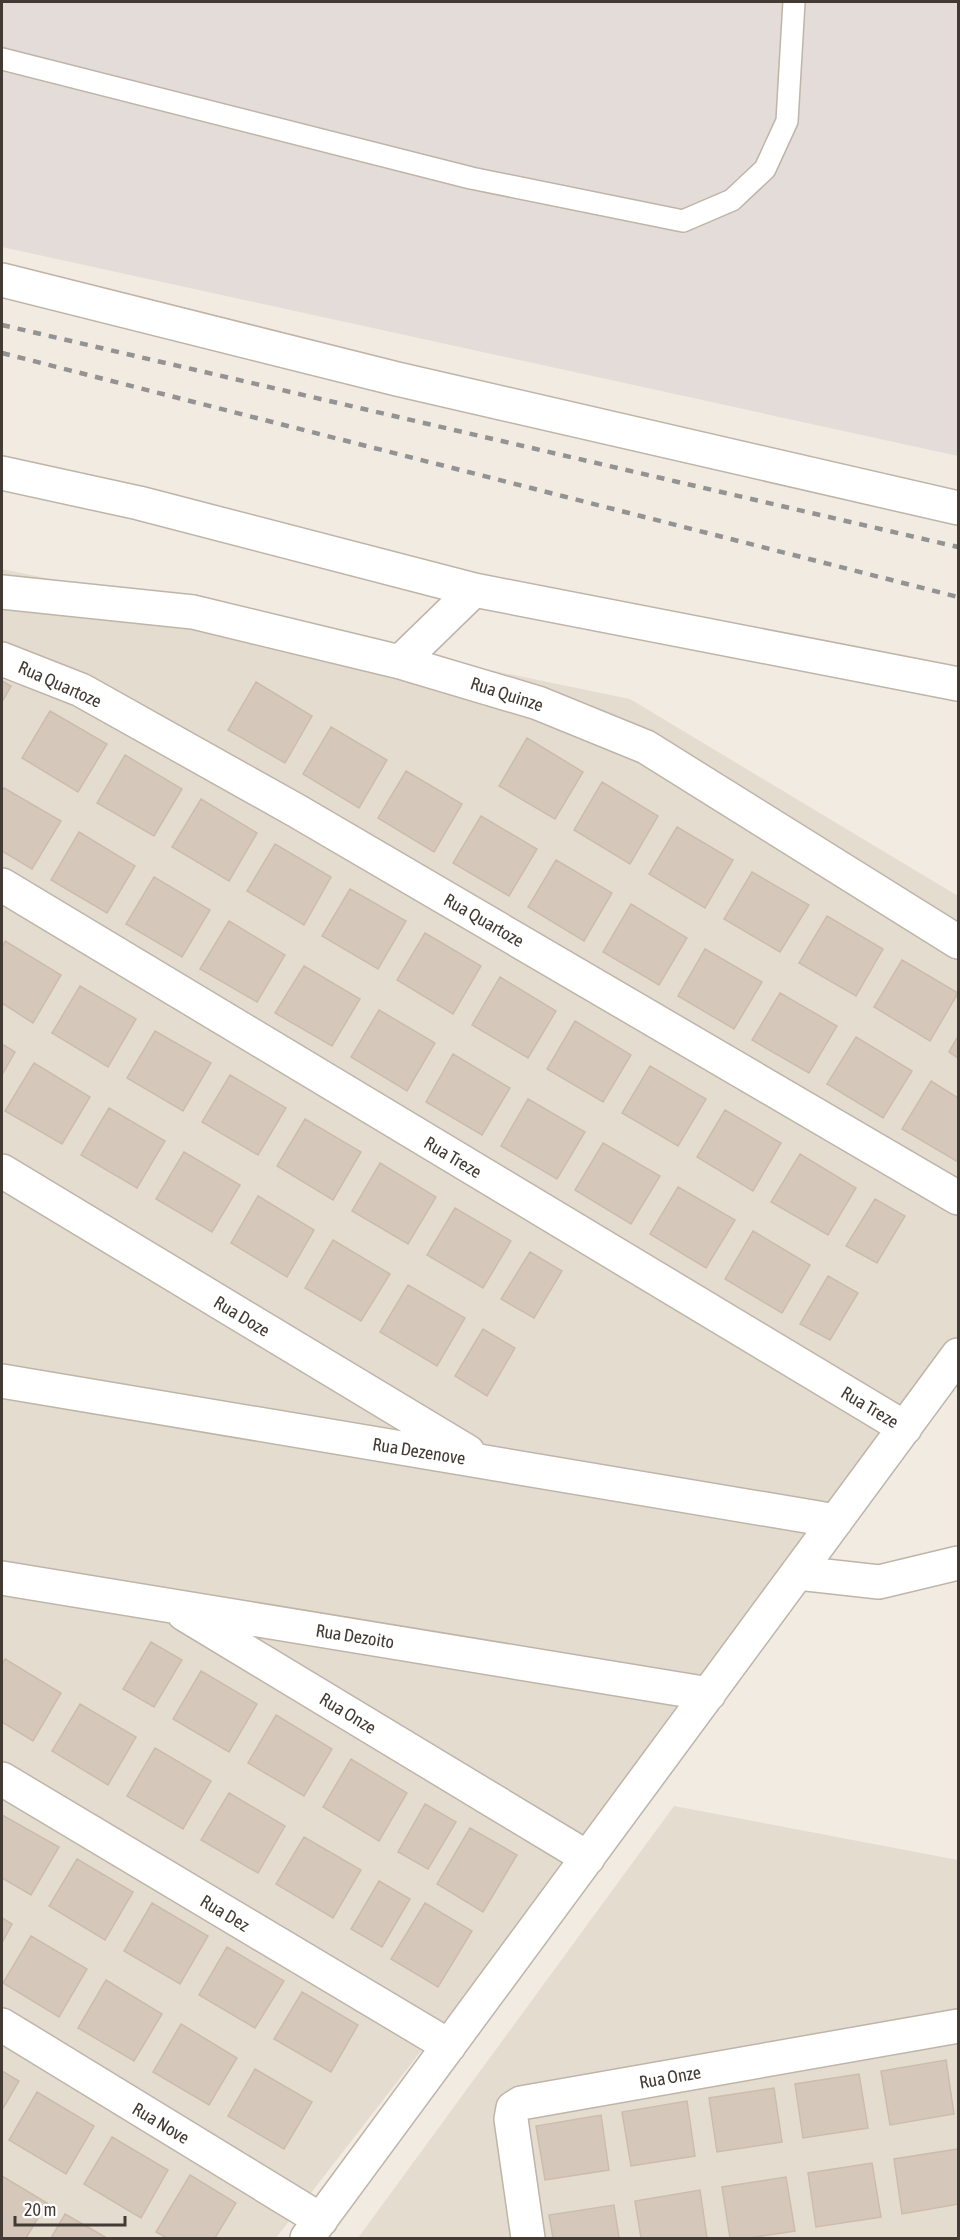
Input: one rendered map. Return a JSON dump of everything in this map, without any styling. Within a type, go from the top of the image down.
[{"type":"street","points":[[2,280],[397,379],[958,508]]},
{"type":"street","points":[[2,473],[139,503],[474,590],[958,684]]},
{"type":"street","points":[[400,662],[474,590]]},
{"type":"street","name":"Rua Quinze","points":[[2,592],[193,612],[400,662],[538,703],[646,747],[958,942]]},
{"type":"street","name":"Rua Quartoze","points":[[2,659],[81,690],[297,811],[958,1198]]},
{"type":"street","name":"Rua Treze","points":[[2,885],[905,1428]]},
{"type":"street","name":"Rua Doze","points":[[2,1171],[483,1461]]},
{"type":"street","points":[[314,2229],[958,1355]]},
{"type":"street","name":"Rua Dezenove","points":[[2,1381],[836,1521]]},
{"type":"street","points":[[798,1573],[879,1582],[958,1563]]},
{"type":"street","name":"Rua Dezoito","points":[[2,1578],[709,1694]]},
{"type":"street","name":"Rua Onze","points":[[169,1605],[588,1858]]},
{"type":"street","name":"Rua Dez","points":[[2,1779],[449,2046]]},
{"type":"street","name":"Rua Nove","points":[[2,2025],[314,2229]]},
{"type":"street","name":"Rua Onze","points":[[528,2238],[511,2119],[513,2108],[521,2103],[958,2026]]},
{"type":"lane","points":[[2,59],[471,178],[683,221],[732,200],[765,169],[788,121],[794,2]]},
{"type":"shaded area","points":[[2,2],[958,2],[958,456],[2,247]]},
{"type":"shaded area","points":[[2,569],[630,699],[958,896],[958,1359],[276,2238],[2,2238]]},
{"type":"shaded area","points":[[674,1806],[958,1860],[958,2238],[358,2238]]},
{"type":"building","points":[[2,681],[11,686],[2,702]]},
{"type":"building","points":[[256,682],[312,716],[285,763],[228,730]]},
{"type":"building","points":[[50,711],[107,744],[78,792],[22,758]]},
{"type":"building","points":[[331,727],[387,760],[359,808],[303,774]]},
{"type":"building","points":[[527,738],[583,772],[555,819],[499,786]]},
{"type":"building","points":[[125,755],[182,789],[154,836],[97,803]]},
{"type":"building","points":[[406,771],[462,804],[434,852],[378,818]]},
{"type":"building","points":[[602,782],[658,816],[630,864],[574,830]]},
{"type":"building","points":[[4,788],[61,821],[32,869],[2,851],[2,792]]},
{"type":"building","points":[[201,799],[257,833],[229,881],[172,847]]},
{"type":"building","points":[[481,816],[537,849],[509,896],[453,863]]},
{"type":"building","points":[[677,827],[733,860],[705,908],[649,874]]},
{"type":"building","points":[[79,832],[135,866],[107,913],[51,880]]},
{"type":"building","points":[[275,844],[331,877],[304,925],[247,891]]},
{"type":"building","points":[[556,860],[612,893],[584,941],[528,907]]},
{"type":"building","points":[[752,872],[809,905],[780,952],[724,919]]},
{"type":"building","points":[[154,877],[210,910],[182,957],[126,924]]},
{"type":"building","points":[[350,889],[406,921],[378,969],[322,936]]},
{"type":"building","points":[[631,904],[687,938],[659,985],[603,952]]},
{"type":"building","points":[[827,916],[883,949],[856,996],[799,963]]},
{"type":"building","points":[[229,921],[285,955],[257,1002],[200,969]]},
{"type":"building","points":[[425,933],[481,966],[453,1014],[397,980]]},
{"type":"building","points":[[5,941],[61,975],[33,1023],[2,1003],[2,948]]},
{"type":"building","points":[[705,949],[762,982],[734,1029],[678,996]]},
{"type":"building","points":[[902,960],[958,993],[930,1041],[874,1007]]},
{"type":"building","points":[[304,966],[360,999],[332,1046],[275,1013]]},
{"type":"building","points":[[500,977],[556,1011],[528,1058],[472,1025]]},
{"type":"building","points":[[80,986],[136,1019],[108,1067],[52,1033]]},
{"type":"building","points":[[780,993],[837,1026],[809,1073],[752,1040]]},
{"type":"building","points":[[379,1010],[435,1043],[407,1091],[351,1057]]},
{"type":"building","points":[[575,1021],[631,1055],[603,1102],[547,1069]]},
{"type":"building","points":[[155,1031],[211,1063],[183,1111],[127,1078]]},
{"type":"building","points":[[958,1036],[958,1058],[949,1052]]},
{"type":"building","points":[[856,1037],[912,1071],[883,1118],[827,1084]]},
{"type":"building","points":[[2,1044],[15,1052],[2,1075]]},
{"type":"building","points":[[453,1054],[510,1088],[482,1135],[426,1102]]},
{"type":"building","points":[[34,1063],[90,1097],[62,1144],[5,1111]]},
{"type":"building","points":[[650,1066],[706,1099],[678,1146],[622,1113]]},
{"type":"building","points":[[230,1075],[286,1108],[258,1155],[202,1122]]},
{"type":"building","points":[[931,1081],[958,1098],[958,1162],[902,1129]]},
{"type":"building","points":[[528,1099],[585,1132],[557,1179],[501,1146]]},
{"type":"building","points":[[109,1108],[165,1141],[137,1188],[81,1155]]},
{"type":"building","points":[[725,1110],[781,1143],[753,1191],[697,1157]]},
{"type":"building","points":[[305,1119],[361,1152],[333,1200],[277,1166]]},
{"type":"building","points":[[603,1143],[660,1176],[631,1224],[575,1190]]},
{"type":"building","points":[[184,1152],[240,1185],[212,1232],[156,1199]]},
{"type":"building","points":[[800,1154],[856,1188],[828,1235],[771,1202]]},
{"type":"building","points":[[380,1163],[436,1197],[408,1244],[352,1211]]},
{"type":"building","points":[[678,1187],[735,1220],[706,1268],[650,1234]]},
{"type":"building","points":[[258,1196],[314,1230],[287,1277],[231,1243]]},
{"type":"building","points":[[875,1199],[905,1216],[877,1263],[846,1246]]},
{"type":"building","points":[[455,1208],[511,1241],[483,1288],[427,1255]]},
{"type":"building","points":[[753,1231],[810,1265],[782,1313],[725,1279]]},
{"type":"building","points":[[333,1240],[390,1274],[361,1321],[305,1288]]},
{"type":"building","points":[[530,1252],[562,1271],[534,1318],[501,1299]]},
{"type":"building","points":[[828,1276],[858,1293],[830,1340],[800,1324]]},
{"type":"building","points":[[408,1285],[465,1318],[437,1366],[380,1332]]},
{"type":"building","points":[[483,1329],[515,1348],[487,1396],[455,1376]]},
{"type":"building","points":[[151,1642],[182,1660],[154,1707],[123,1689]]},
{"type":"building","points":[[5,1659],[61,1693],[33,1741],[2,1722],[2,1665]]},
{"type":"building","points":[[201,1671],[257,1704],[229,1752],[173,1719]]},
{"type":"building","points":[[80,1704],[136,1737],[108,1785],[52,1751]]},
{"type":"building","points":[[276,1715],[332,1749],[304,1796],[248,1763]]},
{"type":"building","points":[[155,1748],[211,1781],[183,1829],[127,1796]]},
{"type":"building","points":[[351,1759],[407,1793],[379,1841],[323,1807]]},
{"type":"building","points":[[229,1793],[285,1826],[258,1873],[201,1840]]},
{"type":"building","points":[[425,1804],[456,1822],[428,1869],[398,1852]]},
{"type":"building","points":[[2,1815],[59,1847],[31,1895],[2,1878]]},
{"type":"building","points":[[470,1828],[517,1855],[483,1912],[437,1884]]},
{"type":"building","points":[[304,1837],[361,1870],[333,1918],[276,1884]]},
{"type":"building","points":[[77,1859],[133,1892],[105,1940],[49,1906]]},
{"type":"building","points":[[379,1881],[410,1899],[382,1947],[351,1929]]},
{"type":"building","points":[[152,1903],[208,1936],[180,1984],[124,1951]]},
{"type":"building","points":[[425,1903],[472,1931],[438,1987],[391,1959]]},
{"type":"building","points":[[2,1918],[12,1924],[2,1943]]},
{"type":"building","points":[[31,1936],[87,1969],[59,2017],[3,1983]]},
{"type":"building","points":[[227,1947],[284,1981],[255,2028],[199,1995]]},
{"type":"building","points":[[106,1980],[162,2014],[134,2061],[78,2028]]},
{"type":"building","points":[[302,1992],[358,2025],[331,2072],[274,2039]]},
{"type":"building","points":[[181,2024],[237,2058],[209,2105],[153,2072]]},
{"type":"building","points":[[946,2060],[954,2114],[890,2125],[881,2071]]},
{"type":"building","points":[[255,2069],[312,2102],[284,2149],[228,2116]]},
{"type":"building","points":[[2,2071],[19,2081],[2,2110]]},
{"type":"building","points":[[859,2074],[868,2128],[803,2138],[795,2084]]},
{"type":"building","points":[[774,2088],[782,2142],[717,2152],[709,2098]]},
{"type":"building","points":[[37,2092],[94,2126],[66,2174],[9,2140]]},
{"type":"building","points":[[687,2101],[695,2156],[631,2166],[622,2112]]},
{"type":"building","points":[[601,2115],[609,2170],[545,2180],[536,2126]]},
{"type":"building","points":[[112,2137],[168,2170],[141,2218],[84,2184]]},
{"type":"building","points":[[958,2149],[958,2204],[902,2214],[894,2159]]},
{"type":"building","points":[[872,2163],[881,2217],[816,2227],[808,2173]]},
{"type":"building","points":[[190,2175],[236,2203],[215,2238],[167,2238],[156,2232]]},
{"type":"building","points":[[2,2176],[47,2203],[26,2238],[2,2238]]},
{"type":"building","points":[[786,2177],[795,2231],[748,2238],[730,2238],[722,2187]]},
{"type":"building","points":[[700,2190],[707,2238],[641,2238],[635,2201]]},
{"type":"building","points":[[614,2205],[619,2238],[553,2238],[549,2215]]},
{"type":"building","points":[[65,2214],[107,2238],[51,2238]]},
{"type":"railway","points":[[2,325],[958,547]]},
{"type":"railway","points":[[2,353],[958,597]]}]
